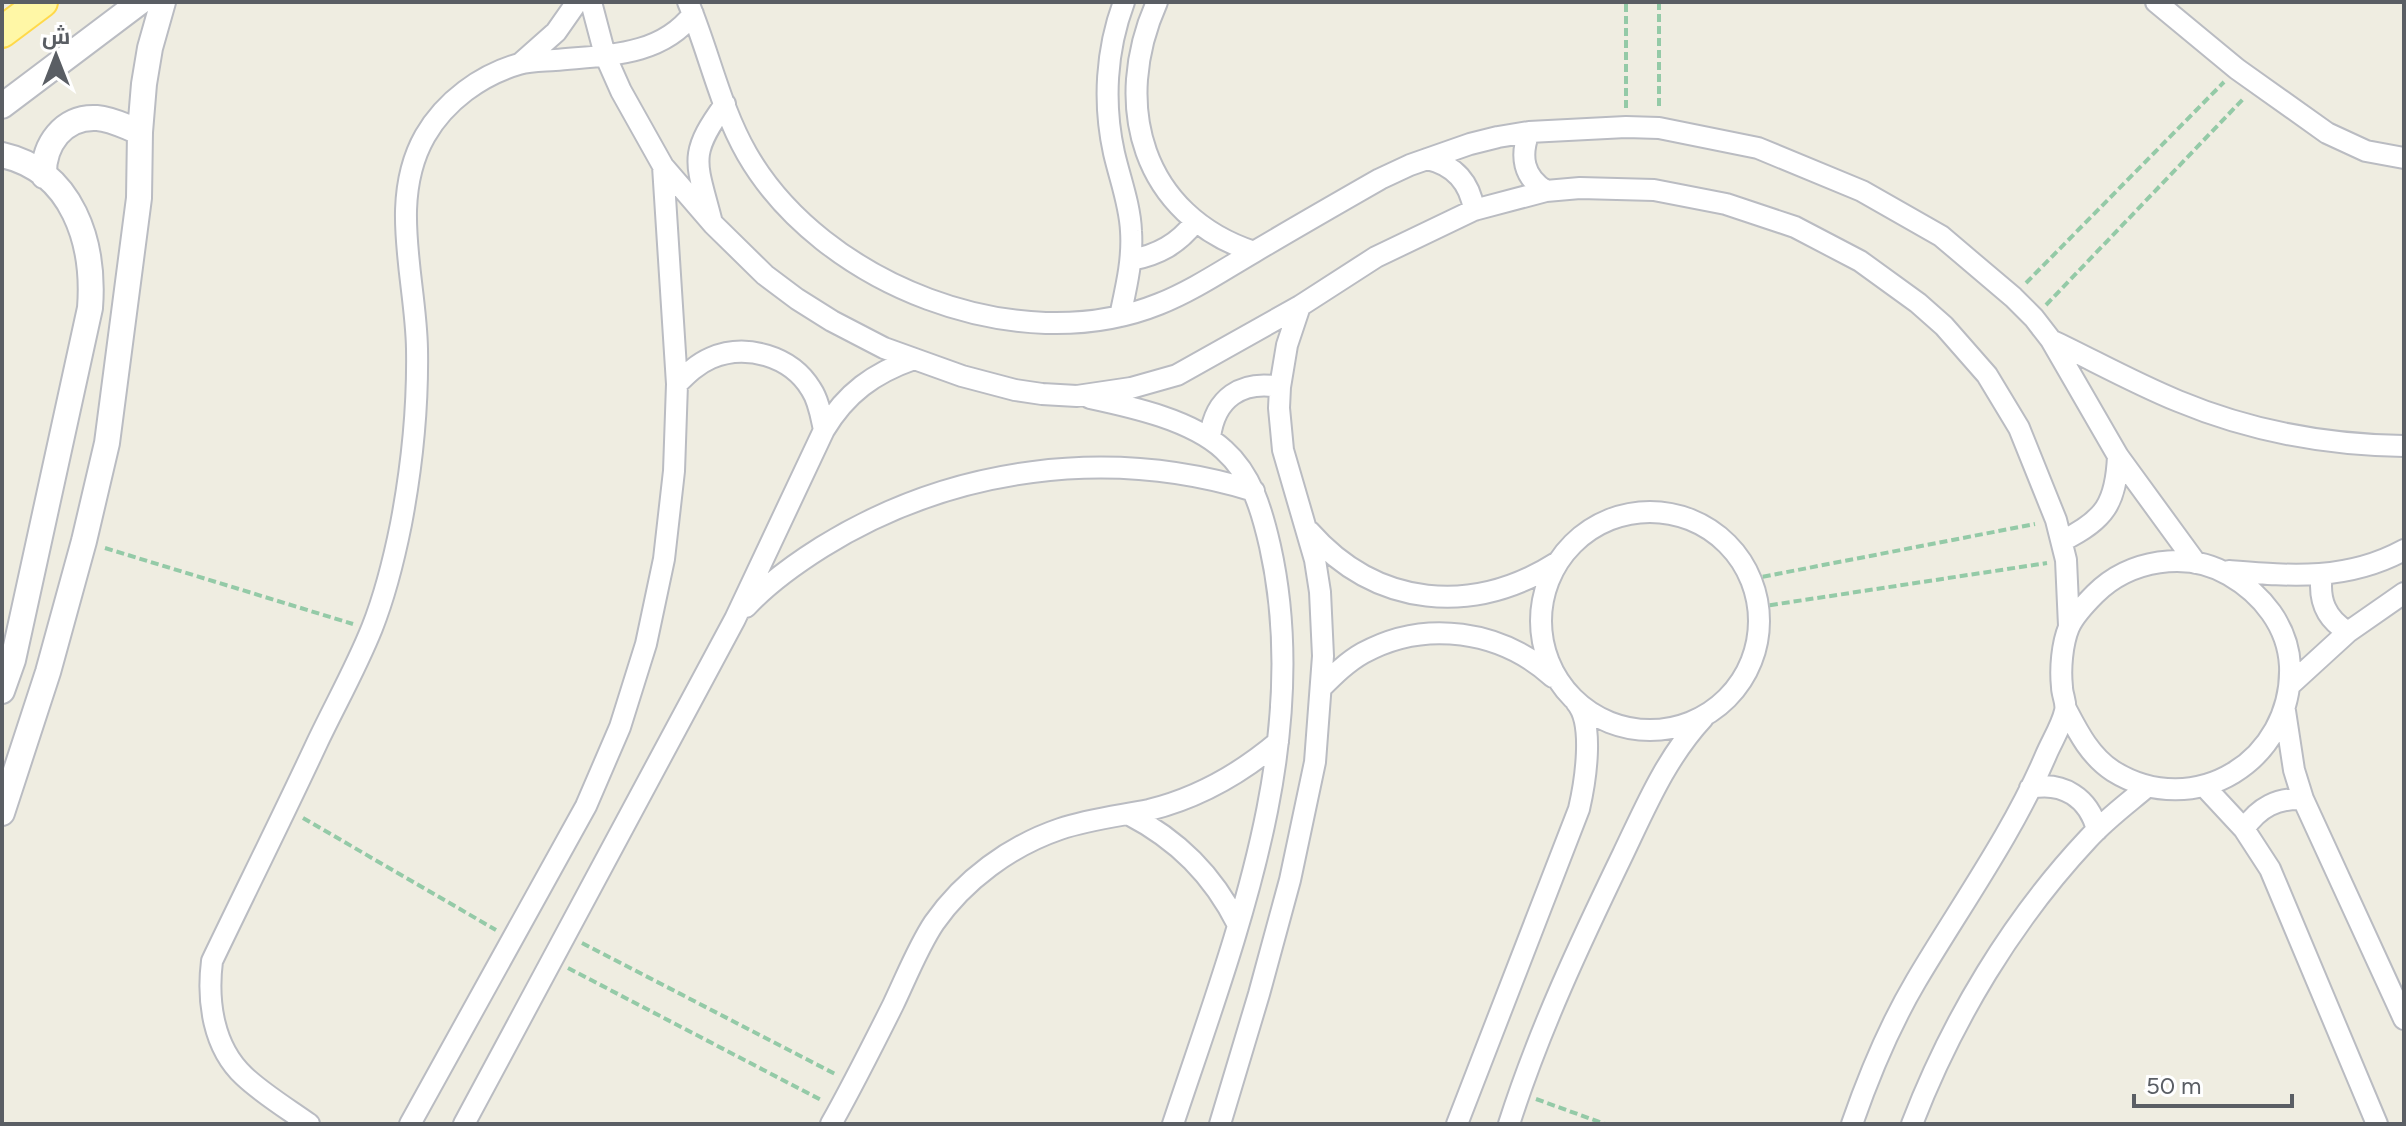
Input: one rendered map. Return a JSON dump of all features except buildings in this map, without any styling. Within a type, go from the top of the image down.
[{"type":"main road","points":[[2,32],[42,2]]},
{"type":"street","points":[[2,106],[140,2]]},
{"type":"street","points":[[2,813],[48,672],[107,443],[139,198],[140,132],[150,48],[163,2]]},
{"type":"street","points":[[309,1124],[243,1076],[228,1056],[211,1010],[209,985],[212,961],[371,630],[392,562],[415,421],[416,314],[405,203],[408,180],[425,135],[439,116],[474,84],[521,63],[556,32],[577,2]]},
{"type":"street","points":[[591,2],[605,55],[621,91],[663,166],[713,224],[765,275],[797,299],[884,348],[962,376],[1015,390],[1077,396],[1145,412],[1210,437],[1241,468],[1254,491],[1267,531],[1281,616],[1283,659],[1278,742],[1266,812],[1238,925],[1173,1124]]},
{"type":"street","points":[[1120,316],[1131,260],[1131,230],[1114,153],[1108,103],[1111,53],[1124,2]]},
{"type":"street","points":[[1157,2],[1141,50],[1137,99],[1139,123],[1153,171],[1179,207],[1195,222],[1223,240],[1254,252]]},
{"type":"street","points":[[2156,2],[2237,69],[2327,133],[2366,151],[2404,158]]},
{"type":"street","points":[[521,63],[633,51],[670,37],[682,28],[690,8]]},
{"type":"street","points":[[690,8],[746,153],[778,199],[821,239],[872,273],[938,302],[1007,319],[1064,324],[1092,322],[1159,304],[1380,179],[1470,144],[1529,132],[1626,127],[1659,128],[1758,148],[1862,191],[1941,236],[2013,297],[2051,340],[2118,456],[2196,563]]},
{"type":"street","points":[[713,224],[697,159],[702,138],[725,104]]},
{"type":"street","points":[[44,176],[43,165],[50,144],[56,135],[74,122],[107,119],[140,132]]},
{"type":"street","points":[[1529,132],[1524,161],[1532,179],[1546,191]]},
{"type":"street","points":[[2,155],[19,159],[61,190],[84,234],[92,283],[90,308],[13,660],[2,691]]},
{"type":"street","points":[[1427,159],[1438,161],[1456,172],[1469,189],[1474,210]]},
{"type":"street","points":[[410,1124],[586,806],[615,740],[638,672],[656,602],[674,471],[677,384],[663,166]]},
{"type":"street","points":[[1077,396],[1131,388],[1177,375],[1300,306],[1376,257],[1474,210],[1546,191],[1580,188],[1654,190],[1702,198],[1761,214],[1795,227],[1860,261],[1936,318],[1987,375],[2019,428],[2056,520],[2064,551],[2069,626],[2061,667],[2066,709],[2084,743],[2112,770],[2148,786],[2185,789],[2204,786],[2231,775],[2254,759],[2272,737],[2285,711],[2290,685],[2289,659],[2282,631],[2267,606],[2247,585],[2222,570]]},
{"type":"street","points":[[1131,260],[1167,249],[1195,222]]},
{"type":"street","points":[[1220,1124],[1290,880],[1315,762],[1323,656],[1320,592],[1315,560],[1283,450],[1279,408],[1287,345],[1300,306]]},
{"type":"street","points":[[2051,340],[2176,400],[2252,426],[2331,442],[2404,446]]},
{"type":"street","points":[[677,384],[693,368],[712,357],[734,352],[756,352],[777,359],[796,371],[811,388],[820,408],[824,430]]},
{"type":"street","points":[[464,1124],[735,619],[824,430],[836,410],[871,378],[914,359]]},
{"type":"street","points":[[1210,437],[1218,410],[1238,391],[1266,384],[1280,387]]},
{"type":"street","points":[[2064,551],[2106,509],[2117,484],[2118,456]]},
{"type":"street","points":[[735,619],[756,596],[782,575],[856,528],[926,497],[989,479],[1054,469],[1119,467],[1185,473],[1254,491]]},
{"type":"street","points":[[1321,688],[1362,654],[1386,642],[1413,635],[1466,634],[1518,651],[1540,666],[1566,690],[1590,712],[1601,717],[1636,729],[1660,729],[1685,724],[1728,697],[1744,676],[1757,643],[1758,607],[1751,579],[1742,561],[1714,533],[1679,516],[1659,512],[1630,514],[1602,523],[1577,540],[1558,562],[1542,601],[1540,623],[1550,665],[1566,690],[1581,708],[1587,748],[1579,809],[1457,1124]]},
{"type":"street","points":[[1305,526],[1357,573],[1424,596],[1494,592],[1558,562]]},
{"type":"street","points":[[2069,626],[2097,592],[2133,569],[2174,561],[2222,570],[2292,576],[2322,574],[2370,566],[2404,550]]},
{"type":"street","points":[[2322,574],[2321,594],[2327,613],[2332,621],[2348,632]]},
{"type":"street","points":[[2290,685],[2348,632],[2404,593]]},
{"type":"street","points":[[13,660],[48,672]]},
{"type":"street","points":[[1852,1124],[1867,1080],[1915,983],[1965,903],[2030,788],[2066,709]]},
{"type":"street","points":[[2285,711],[2294,770],[2303,799],[2404,1019]]},
{"type":"street","points":[[1509,1124],[1566,972],[1638,820],[1671,760],[1707,713]]},
{"type":"street","points":[[835,1117],[933,925],[963,890],[998,861],[1037,838],[1079,823],[1163,806],[1197,794],[1240,771],[1278,742]]},
{"type":"street","points":[[1912,1124],[1929,1081],[1989,968],[2040,893],[2097,830],[2148,786]]},
{"type":"street","points":[[2204,786],[2244,829],[2270,869],[2377,1124]]},
{"type":"street","points":[[2030,788],[2060,787],[2077,797],[2090,811],[2097,830]]},
{"type":"street","points":[[2244,829],[2252,817],[2275,801],[2303,799]]},
{"type":"street","points":[[1128,814],[1158,831],[1185,852],[1216,886],[1238,925]]},
{"type":"path","points":[[1626,2],[1626,127]]},
{"type":"path","points":[[1659,2],[1659,128]]},
{"type":"path","points":[[2013,297],[2237,69]]},
{"type":"path","points":[[2034,318],[2258,84]]},
{"type":"path","points":[[1751,579],[2056,520]]},
{"type":"path","points":[[84,541],[371,630]]},
{"type":"path","points":[[1758,607],[2064,551]]},
{"type":"path","points":[[286,808],[512,939]]},
{"type":"path","points":[[565,934],[853,1084]]},
{"type":"path","points":[[552,960],[835,1117]]},
{"type":"path","points":[[1519,1093],[1605,1124]]}]
